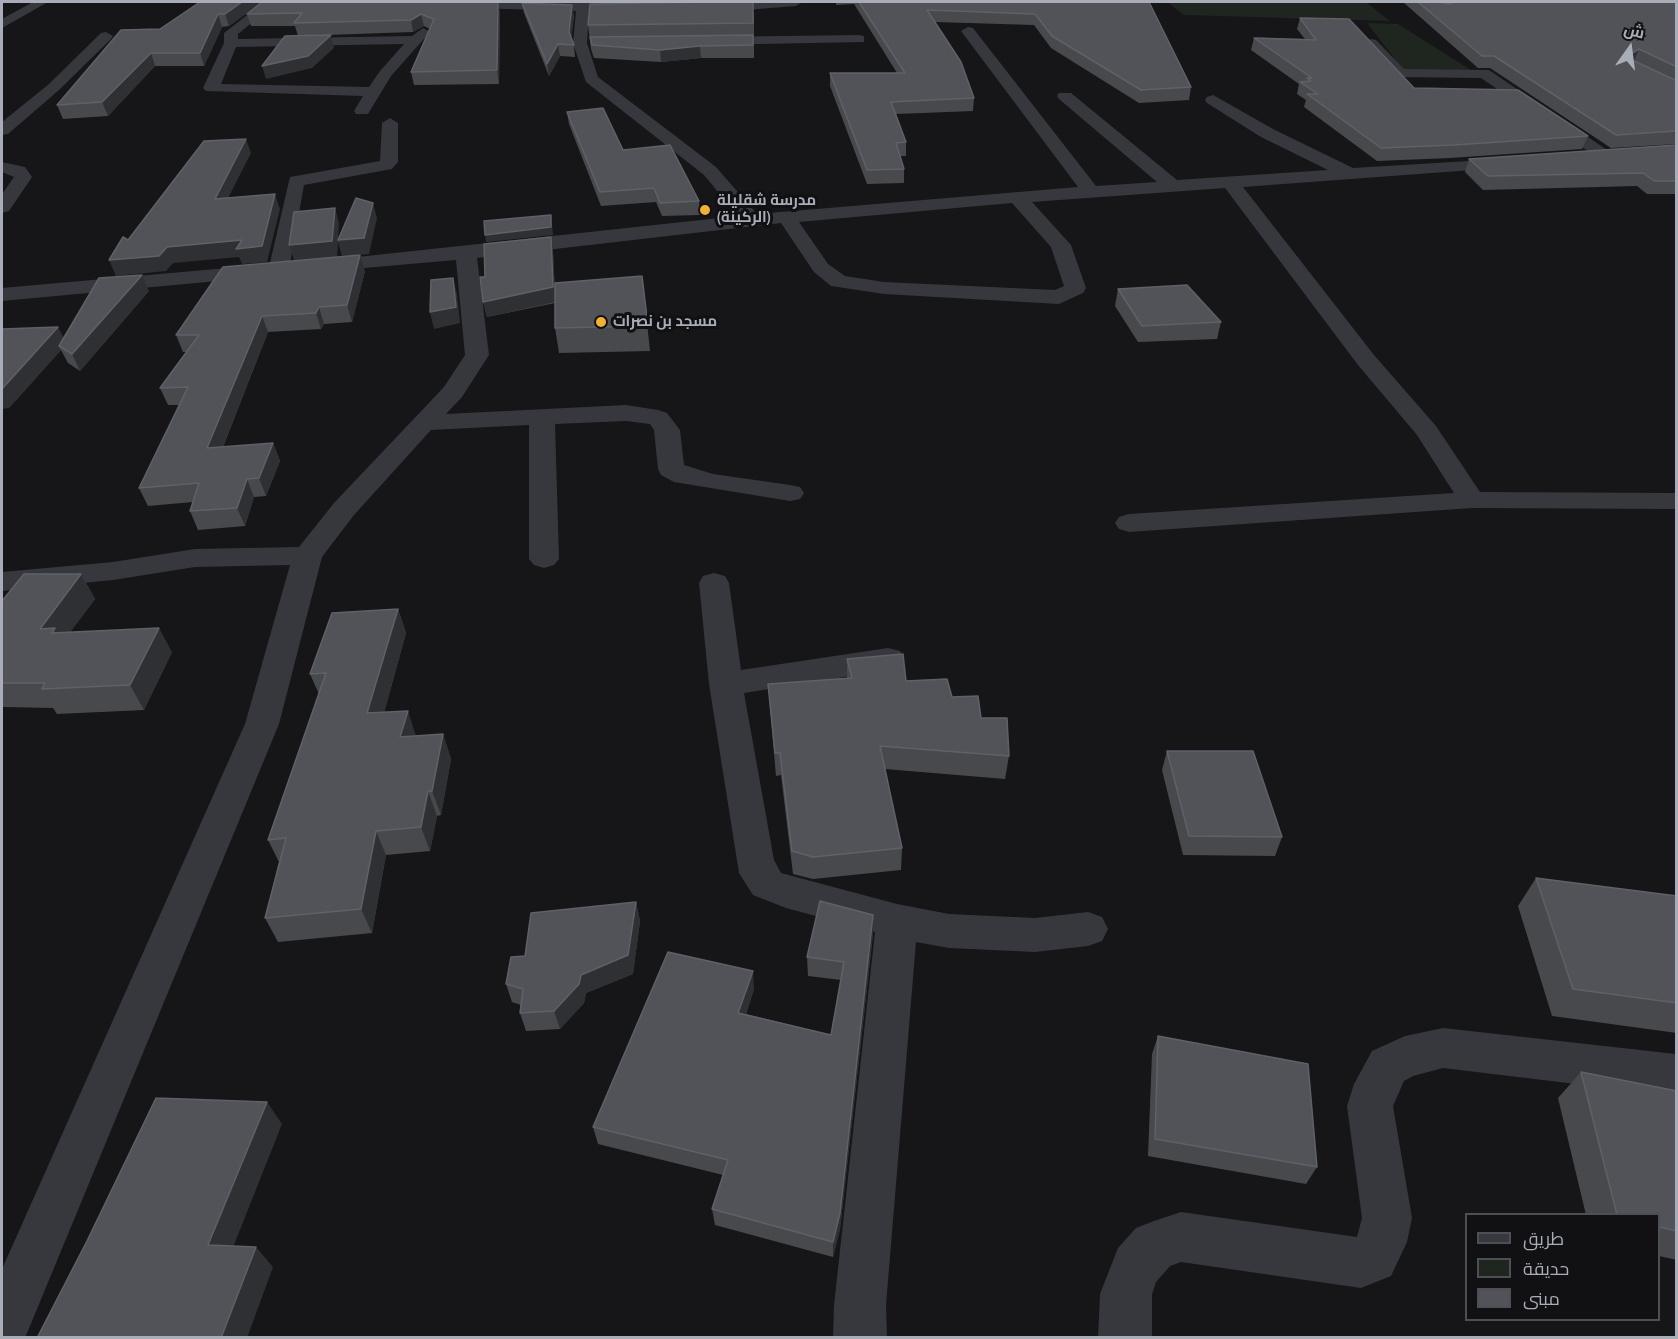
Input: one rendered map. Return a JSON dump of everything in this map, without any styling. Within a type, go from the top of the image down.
[{"type":"street","points":[[2,24],[42,2]]},
{"type":"street","points":[[272,2],[231,33],[231,43],[211,88],[374,92]]},
{"type":"street","points":[[403,2],[586,5],[651,9]]},
{"type":"street","points":[[694,9],[796,2]]},
{"type":"street","points":[[362,111],[415,40],[436,21],[461,4]]},
{"type":"street","points":[[586,5],[586,43],[591,79],[605,87],[710,171],[752,220]]},
{"type":"street","points":[[968,31],[1092,194]]},
{"type":"street","points":[[2,130],[54,87],[106,36]]},
{"type":"street","points":[[696,42],[859,39]]},
{"type":"street","points":[[231,43],[415,40]]},
{"type":"street","points":[[1371,43],[1400,74],[1484,73],[1615,156],[1572,159]]},
{"type":"street","points":[[1065,96],[1173,186]]},
{"type":"street","points":[[1214,100],[1268,133],[1349,173]]},
{"type":"street","points":[[279,269],[297,181],[386,165],[389,162],[390,123]]},
{"type":"street","points":[[2,295],[466,253],[752,220],[1017,197],[1092,194],[1228,180],[1536,161]]},
{"type":"street","points":[[2,167],[19,171],[23,177],[2,207]]},
{"type":"street","points":[[1228,180],[1359,351],[1427,431],[1472,500]]},
{"type":"street","points":[[787,218],[821,268],[839,281],[884,288],[1059,297],[1075,288],[1060,246],[1017,197]]},
{"type":"street","points":[[2,1328],[262,724],[307,556],[344,509],[453,392],[477,355],[466,253]]},
{"type":"street","points":[[424,423],[626,413],[658,418],[667,430],[671,469],[684,476],[713,482],[789,493]]},
{"type":"street","points":[[542,417],[544,558]]},
{"type":"street","points":[[1130,523],[1472,500],[1677,501]]},
{"type":"street","points":[[2,581],[113,571],[195,558],[307,556]]},
{"type":"street","points":[[714,583],[726,684],[755,860],[759,873],[767,884],[786,892],[949,932],[1035,935],[1088,929]]},
{"type":"street","points":[[726,684],[888,659]]},
{"type":"street","points":[[860,1338],[860,1305],[897,921]]},
{"type":"street","points":[[1125,1338],[1126,1294],[1136,1266],[1154,1246],[1181,1237],[1360,1263],[1373,1258],[1382,1242],[1387,1218],[1370,1106],[1377,1084],[1388,1066],[1405,1057],[1443,1048],[1677,1075]]},
{"type":"green space","points":[[1167,2],[1366,2],[1390,21],[1184,15]]},
{"type":"green space","points":[[1367,23],[1398,24],[1474,72],[1405,72]]},
{"type":"building","points":[[200,2],[242,2],[225,14],[218,14],[200,53],[151,53],[102,102],[57,105],[121,30],[160,29]]},
{"type":"building","points":[[262,2],[498,2],[497,70],[411,72],[434,19],[421,14],[411,20],[294,23],[302,13],[247,14]]},
{"type":"building","points":[[753,2],[753,23],[588,25],[590,4]]},
{"type":"building","points":[[859,2],[1149,2],[1191,87],[1141,90],[1052,36],[1035,14],[927,10],[961,62],[974,98],[891,102],[906,142],[896,143],[904,169],[867,170],[830,73],[905,73]]},
{"type":"building","points":[[1418,2],[1450,4],[1454,2],[1677,2],[1677,67],[1639,49],[1629,55],[1632,60],[1677,81],[1677,131],[1616,135],[1494,56],[1482,56]]},
{"type":"building","points":[[522,3],[572,5],[569,32],[574,45],[558,44],[547,64]]},
{"type":"building","points":[[1300,18],[1349,19],[1414,88],[1518,90],[1588,136],[1381,148],[1307,94],[1318,94],[1300,82],[1311,81],[1307,78],[1312,78],[1254,38],[1316,40]]},
{"type":"building","points":[[331,35],[308,56],[262,66],[285,36]]},
{"type":"building","points":[[753,35],[753,45],[700,46],[660,50],[592,45],[590,37]]},
{"type":"building","points":[[603,108],[623,150],[670,145],[699,201],[660,203],[654,188],[600,192],[567,112]]},
{"type":"building","points":[[246,139],[215,199],[275,194],[262,246],[236,249],[242,240],[167,247],[159,256],[109,260],[123,237],[128,240],[204,141]]},
{"type":"building","points":[[1677,145],[1677,181],[1654,181],[1643,173],[1488,176],[1469,159]]},
{"type":"building","points":[[356,198],[373,203],[364,238],[338,240]]},
{"type":"building","points":[[335,208],[332,241],[289,245],[294,212]]},
{"type":"building","points":[[551,215],[551,227],[485,235],[484,221]]},
{"type":"building","points":[[551,237],[553,287],[483,302],[480,277],[485,277],[484,244]]},
{"type":"building","points":[[360,255],[347,305],[319,307],[316,313],[262,316],[207,448],[273,443],[259,478],[247,479],[237,508],[190,511],[199,483],[139,488],[188,387],[160,388],[199,335],[176,335],[223,267]]},
{"type":"building","points":[[142,275],[72,354],[59,346],[99,278]]},
{"type":"building","points":[[642,276],[648,326],[555,328],[555,283]]},
{"type":"building","points":[[453,278],[456,307],[430,312],[431,280]]},
{"type":"building","points":[[1187,285],[1221,322],[1142,326],[1118,289]]},
{"type":"building","points":[[58,327],[2,389],[2,329]]},
{"type":"building","points":[[24,574],[81,574],[40,629],[55,628],[52,633],[159,628],[130,685],[42,689],[45,683],[2,683],[2,601]]},
{"type":"building","points":[[398,609],[367,713],[408,711],[400,737],[443,734],[432,791],[428,791],[421,827],[376,831],[361,909],[265,918],[286,838],[268,840],[326,673],[310,674],[332,613]]},
{"type":"building","points":[[903,654],[906,681],[947,679],[952,697],[978,696],[981,718],[1007,718],[1009,756],[880,746],[902,848],[813,857],[792,851],[780,753],[775,753],[768,684],[852,678],[847,659]]},
{"type":"building","points":[[1167,751],[1253,751],[1282,837],[1189,836]]},
{"type":"building","points":[[1536,878],[1677,896],[1677,1003],[1573,989]]},
{"type":"building","points":[[820,901],[873,915],[840,1213],[833,1242],[712,1209],[728,1160],[593,1127],[668,952],[753,971],[738,1013],[831,1035],[844,962],[807,957]]},
{"type":"building","points":[[636,902],[628,955],[581,975],[579,984],[554,1011],[520,1013],[523,989],[506,984],[511,957],[525,956],[531,913]]},
{"type":"building","points":[[1158,1036],[1308,1064],[1317,1167],[1155,1139]]},
{"type":"building","points":[[1581,1072],[1677,1091],[1677,1231],[1660,1227],[1660,1213],[1616,1213]]},
{"type":"building","points":[[156,1098],[267,1102],[208,1245],[256,1247],[221,1338],[37,1338],[87,1241]]},
{"type":"place","name":"مدرسة شقليلة (الركينة)","points":[[705,210]]},
{"type":"place","name":"مسجد بن نصرات","points":[[601,322]]}]
